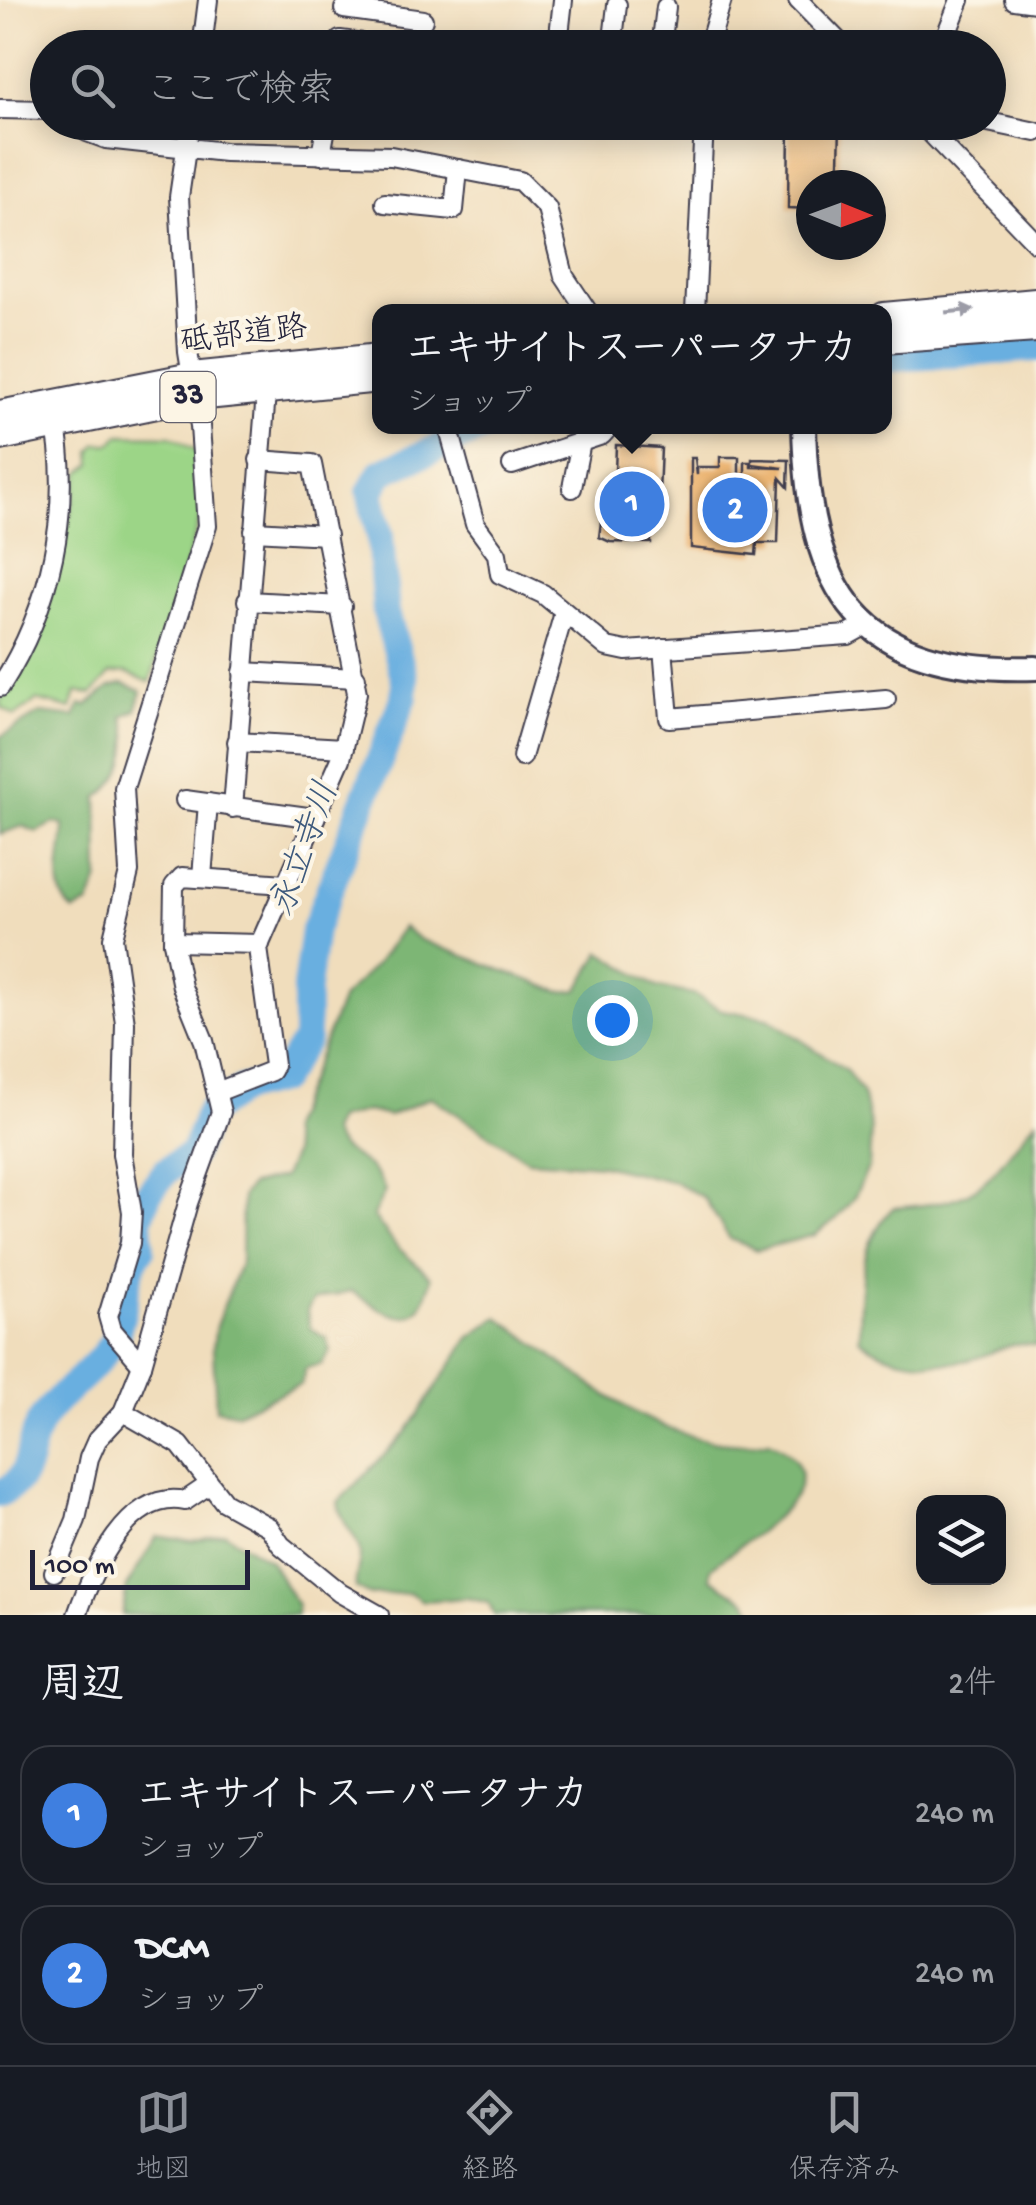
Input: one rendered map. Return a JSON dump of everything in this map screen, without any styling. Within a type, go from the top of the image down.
[{"type":"highway","points":[[892,316],[1036,303]]},
{"type":"highway","points":[[892,338],[1036,328]]},
{"type":"highway","name":"砥部道路","points":[[0,416],[54,414],[372,359]]},
{"type":"highway","name":"砥部道路","points":[[267,378],[372,378]]},
{"type":"highway","name":"砥部道路","points":[[0,436],[54,414]]},
{"type":"street","points":[[204,30],[208,0]]},
{"type":"street","points":[[560,30],[563,0]]},
{"type":"street","points":[[713,30],[722,0]]},
{"type":"street","points":[[798,0],[827,30]]},
{"type":"street","points":[[948,30],[960,0]]},
{"type":"street","points":[[1014,0],[1036,4]]},
{"type":"street","points":[[614,30],[617,4]]},
{"type":"street","points":[[341,30],[345,5],[423,19]]},
{"type":"street","points":[[663,30],[666,7]]},
{"type":"street","points":[[0,109],[30,110]]},
{"type":"street","points":[[1006,126],[1036,132]]},
{"type":"street","points":[[114,140],[185,149],[391,156],[520,181],[536,193],[553,227],[564,276],[583,304]]},
{"type":"street","points":[[142,1364],[118,1337],[109,1307],[130,1243],[132,1212],[122,1154],[125,1024],[112,938],[129,872],[124,788],[207,526],[179,197],[187,140]]},
{"type":"street","points":[[322,155],[324,140]]},
{"type":"street","points":[[696,304],[703,140]]},
{"type":"street","points":[[937,140],[1036,243]]},
{"type":"street","points":[[385,203],[454,210],[458,169]]},
{"type":"street","points":[[233,808],[267,378]]},
{"type":"street","points":[[0,688],[17,661],[36,613],[58,536],[63,486],[54,414]]},
{"type":"street","points":[[512,465],[602,434]]},
{"type":"street","points":[[804,434],[806,491],[815,538],[828,576],[868,624],[884,638],[926,658],[970,668],[1036,668]]},
{"type":"street","points":[[449,437],[475,524],[497,554],[500,574],[543,594],[607,647],[662,648],[848,636],[868,624]]},
{"type":"street","points":[[572,488],[580,442]]},
{"type":"street","points":[[219,1100],[271,1071],[274,1065],[260,944],[354,716],[356,678],[312,464],[259,460]]},
{"type":"street","points":[[254,531],[327,535]]},
{"type":"street","points":[[248,601],[342,606]]},
{"type":"street","points":[[522,758],[564,613]]},
{"type":"street","points":[[662,648],[669,718],[886,699]]},
{"type":"street","points":[[242,672],[356,678]]},
{"type":"street","points":[[238,742],[344,748]]},
{"type":"street","points":[[185,800],[315,818]]},
{"type":"street","points":[[202,878],[208,803]]},
{"type":"street","points":[[54,1572],[76,1520],[97,1440],[122,1412],[142,1364],[219,1100],[204,1041],[182,987],[173,942],[174,886],[182,878],[286,884]]},
{"type":"street","points":[[173,942],[260,944]]},
{"type":"street","points":[[122,1412],[180,1445],[224,1502],[269,1527],[281,1545],[340,1593],[378,1615]]},
{"type":"street","points":[[77,1615],[112,1543],[139,1510],[151,1501],[168,1497],[185,1501],[208,1486]]},
{"type":"green space","points":[[120,435],[171,436],[198,452],[204,506],[150,682],[125,672],[110,674],[92,694],[76,692],[71,709],[37,700],[15,716],[0,706],[0,701],[41,618],[80,473],[92,464],[91,452],[97,444],[110,444]]},
{"type":"green space","points":[[123,683],[142,691],[136,710],[123,716],[127,750],[120,772],[98,797],[99,879],[89,904],[74,911],[61,894],[59,883],[64,825],[54,823],[37,832],[23,826],[0,834],[0,737],[40,713],[75,717],[81,704],[86,706],[110,687]]},
{"type":"green space","points":[[403,927],[421,940],[561,992],[578,990],[601,952],[657,987],[693,994],[722,1010],[768,1018],[846,1070],[863,1094],[871,1129],[869,1166],[854,1198],[815,1235],[757,1250],[730,1239],[704,1198],[675,1182],[602,1165],[528,1160],[431,1097],[389,1116],[367,1111],[337,1119],[331,1132],[336,1141],[373,1171],[385,1191],[373,1216],[397,1247],[431,1277],[426,1297],[419,1309],[400,1316],[351,1291],[313,1300],[307,1311],[310,1328],[327,1338],[330,1351],[322,1364],[306,1368],[301,1384],[237,1413],[216,1409],[213,1348],[216,1326],[241,1261],[242,1196],[251,1185],[283,1177],[293,1154],[289,1129],[342,998],[377,963]]},
{"type":"green space","points":[[1036,1120],[1036,1346],[1018,1344],[970,1360],[941,1363],[911,1361],[882,1353],[859,1338],[863,1269],[881,1222],[893,1208],[946,1201],[978,1187]]},
{"type":"green space","points":[[498,1317],[591,1385],[659,1424],[694,1437],[731,1443],[769,1441],[793,1457],[801,1474],[797,1492],[766,1526],[711,1568],[710,1578],[747,1601],[757,1615],[494,1615],[489,1603],[467,1598],[423,1601],[410,1593],[370,1595],[356,1588],[359,1548],[338,1502],[406,1433],[469,1338]]},
{"type":"green space","points":[[225,1533],[270,1561],[297,1605],[296,1615],[122,1615],[127,1586],[157,1536],[192,1541]]},
{"type":"building","points":[[789,140],[840,140],[839,166],[854,166],[854,170],[796,170],[796,208],[788,208]]},
{"type":"building","points":[[616,445],[661,448],[658,516],[651,516],[651,543],[610,542],[599,537],[604,500],[614,499]]},
{"type":"building","points":[[720,457],[739,457],[739,475],[745,475],[745,462],[751,462],[751,467],[783,468],[752,464],[752,459],[789,460],[788,487],[780,478],[778,543],[757,543],[756,555],[691,548],[691,458],[695,458],[697,475],[697,467],[720,467]]},
{"type":"waterway","name":"永立寺川","points":[[892,358],[1036,348]]},
{"type":"waterway","name":"永立寺川","points":[[0,1493],[24,1472],[35,1434],[47,1412],[99,1360],[115,1337],[130,1270],[141,1250],[139,1221],[148,1194],[167,1170],[193,1153],[209,1112],[243,1089],[280,1080],[306,1040],[306,988],[314,930],[404,697],[405,680],[386,612],[380,536],[370,492],[382,472],[470,434]]},
{"type":"place","name":"エキサイトスーパータナカ","points":[[632,504]]},
{"type":"place","name":"DCM","points":[[735,510]]}]
